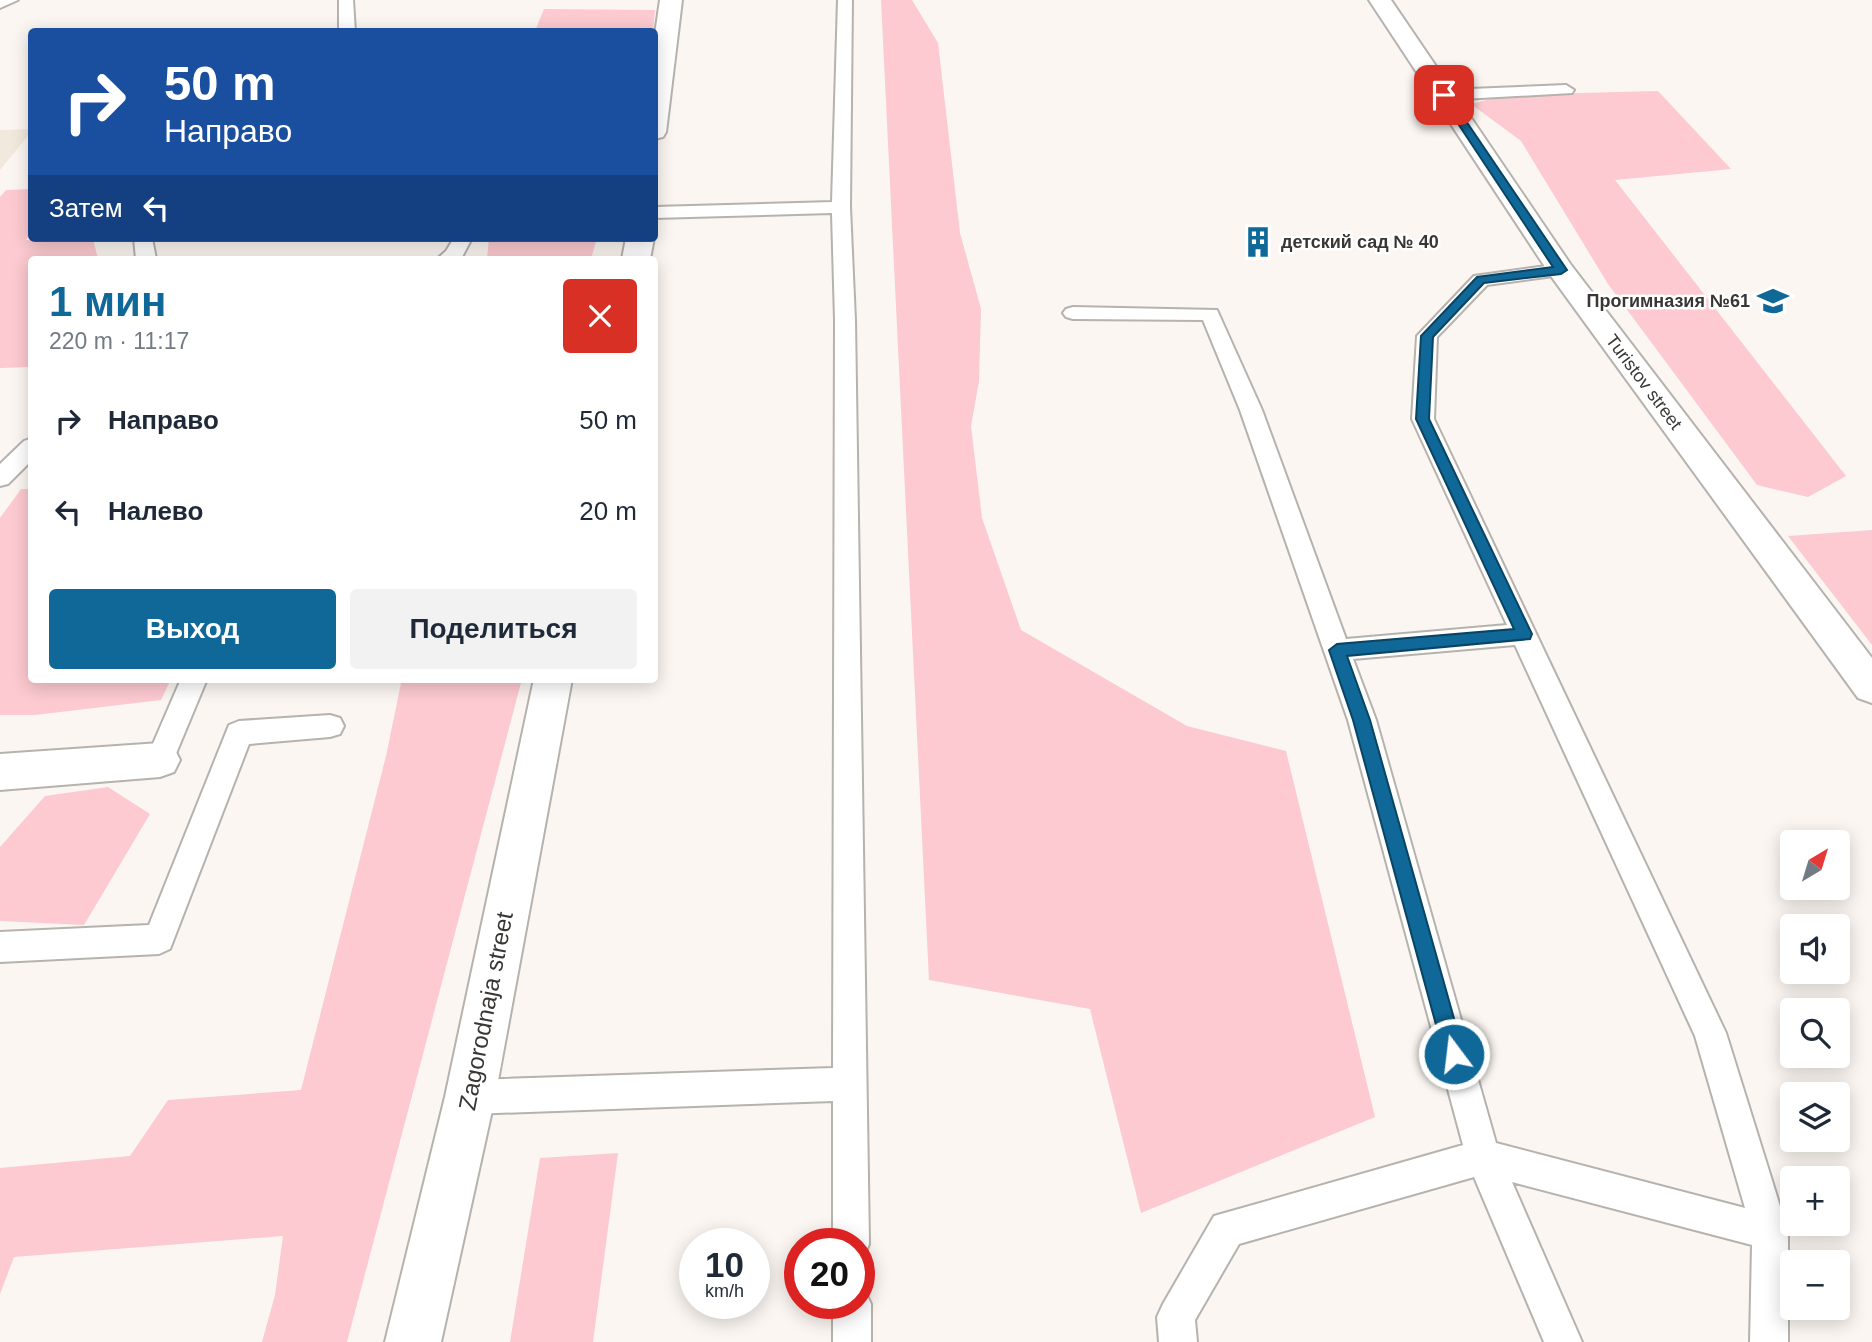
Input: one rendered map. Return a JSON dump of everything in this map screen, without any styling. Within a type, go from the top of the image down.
[{"type":"street","points":[[658,101],[671,0]]},
{"type":"street","name":"Turistov street","points":[[1380,0],[1561,270],[1872,687]]},
{"type":"street","name":"Zagorodnaja street","points":[[413,1342],[470,1097],[552,683]]},
{"type":"street","points":[[6,777],[160,760]]},
{"type":"lane","points":[[0,4],[11,0]]},
{"type":"lane","points":[[346,0],[347,28]]},
{"type":"lane","points":[[845,0],[841,206],[845,320],[851,1228]]},
{"type":"lane","points":[[1444,95],[1566,90]]},
{"type":"lane","points":[[658,213],[841,206]]},
{"type":"lane","points":[[1561,270],[1481,280],[1427,336],[1423,419],[1710,1033],[1770,1232],[1769,1342]]},
{"type":"lane","points":[[1073,313],[1210,314],[1251,411],[1362,720],[1483,1157],[1563,1342]]},
{"type":"lane","points":[[0,478],[28,450]]},
{"type":"lane","points":[[1337,650],[1524,634]]},
{"type":"lane","points":[[160,760],[192,683]]},
{"type":"lane","points":[[0,947],[159,939],[239,733],[330,726]]},
{"type":"lane","points":[[470,1097],[849,1084]]},
{"type":"lane","points":[[1178,1342],[1176,1317],[1227,1229],[1483,1157],[1770,1232]]},
{"type":"lane","points":[[852,1319],[852,1342]]},
{"type":"shaded area","points":[[881,0],[912,0],[938,43],[960,233],[981,309],[979,381],[971,426],[982,518],[1021,630],[1187,726],[1286,751],[1375,1117],[1141,1213],[1090,1009],[929,980]]},
{"type":"shaded area","points":[[544,9],[655,10],[653,28],[536,28]]},
{"type":"shaded area","points":[[1658,91],[1731,169],[1615,180],[1846,476],[1808,497],[1757,485],[1608,284],[1521,141],[1471,104],[1505,95]]},
{"type":"shaded area","points":[[28,129],[28,136],[0,170],[0,130]]},
{"type":"shaded area","points":[[28,189],[28,242],[94,242],[97,256],[28,256],[28,367],[0,368],[0,197],[6,190]]},
{"type":"shaded area","points":[[489,242],[596,242],[592,256],[487,256]]},
{"type":"shaded area","points":[[21,489],[28,489],[28,683],[169,683],[161,700],[35,715],[0,715],[0,518]]},
{"type":"shaded area","points":[[1872,530],[1872,645],[1788,536]]},
{"type":"shaded area","points":[[401,683],[521,683],[347,1342],[262,1342],[275,1295],[283,1236],[14,1257],[0,1294],[0,1168],[130,1156],[168,1100],[301,1090],[386,756]]},
{"type":"shaded area","points":[[108,787],[150,814],[84,925],[0,921],[0,847],[45,796]]},
{"type":"shaded area","points":[[618,1153],[593,1342],[510,1342],[540,1158]]},
{"type":"place","name":"детский сад № 40","points":[[1258,242]]},
{"type":"place","name":"Прогимназия №61","points":[[1773,301]]},
{"type":"route","points":[[1444,95],[1561,270],[1481,280],[1427,336],[1423,419],[1524,634],[1337,650],[1362,720],[1454,1054]]}]
